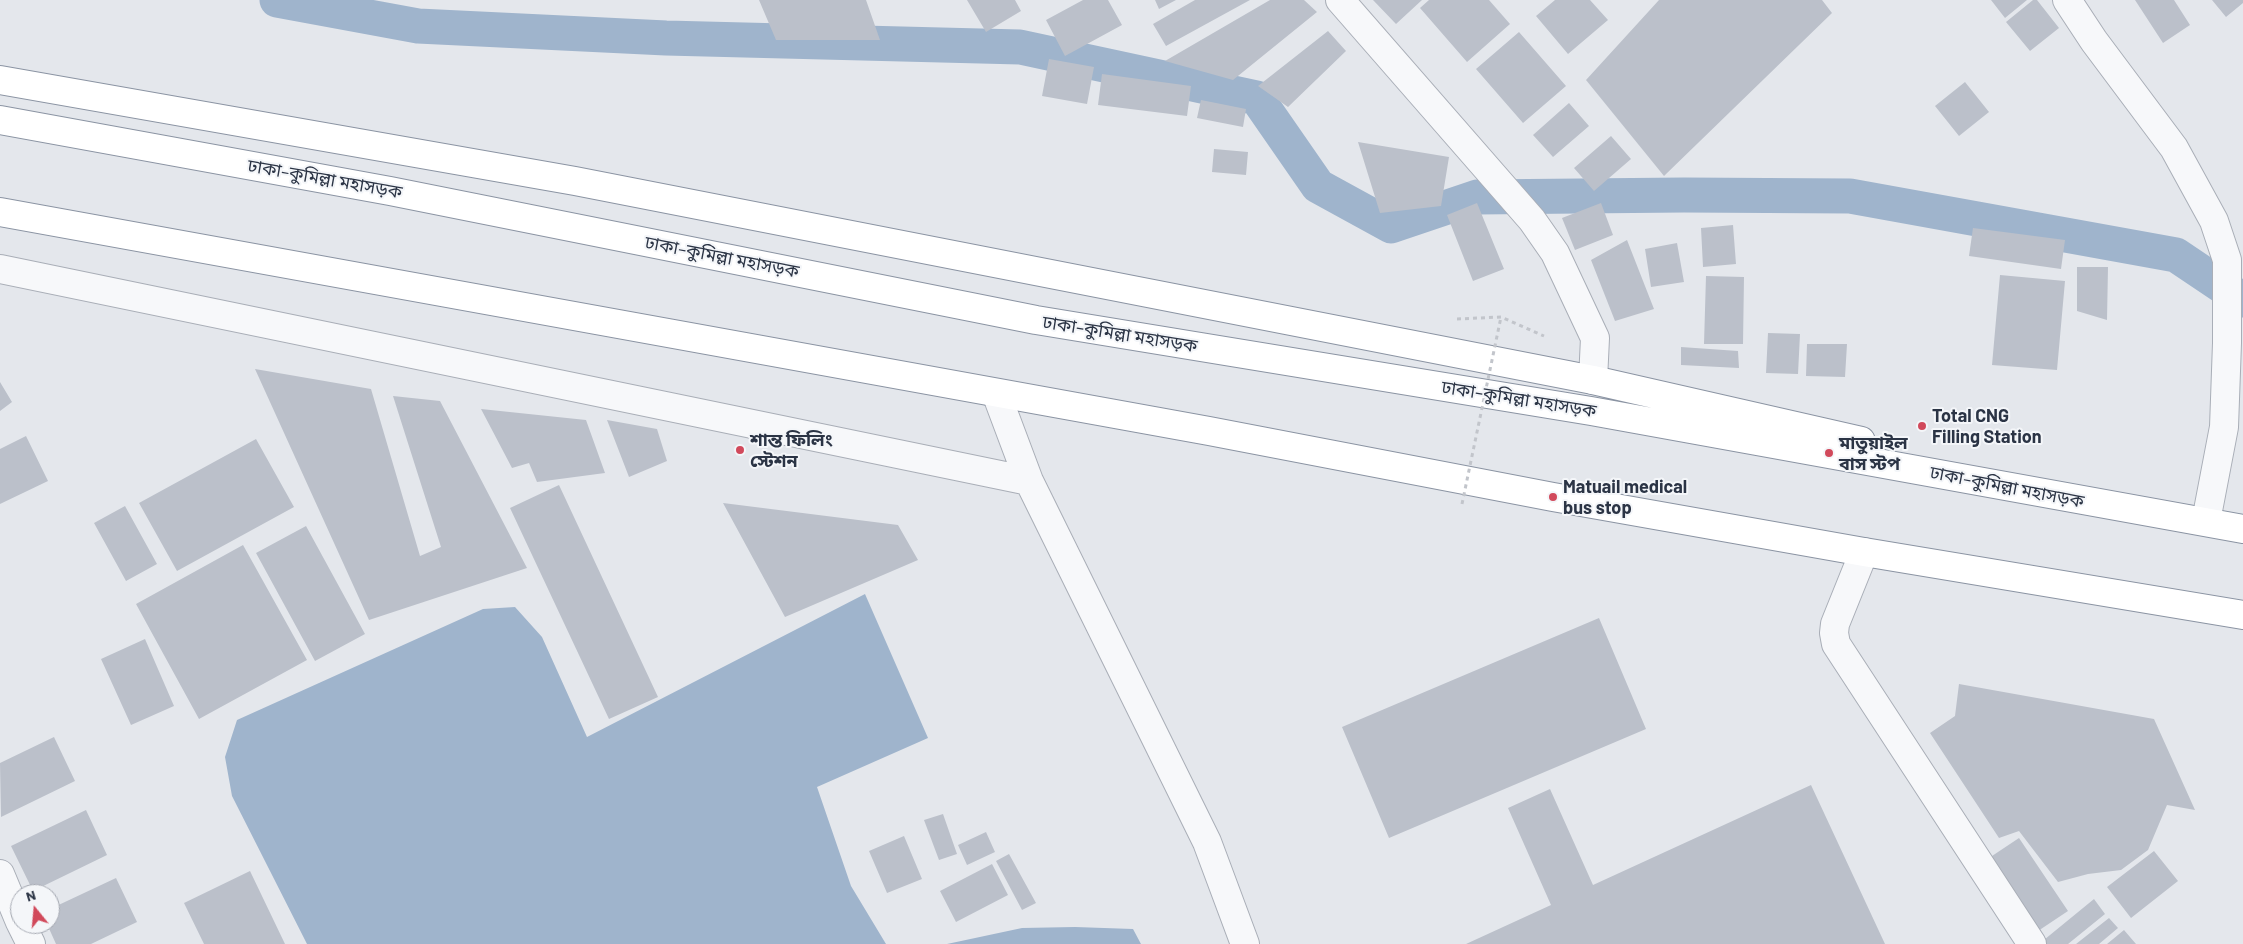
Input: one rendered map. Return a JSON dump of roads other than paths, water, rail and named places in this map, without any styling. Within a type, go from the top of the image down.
[{"type":"highway","points":[[0,80],[575,181],[1593,380],[2206,521]]},
{"type":"highway","name":"ঢাকা–কুমিল্লা মহাসড়ক","points":[[0,120],[390,191],[1036,320],[1591,411],[2243,529]]},
{"type":"highway","points":[[0,212],[1218,433],[1553,498],[2243,615]]},
{"type":"street","points":[[1340,0],[1532,220],[1555,253],[1595,338],[1593,380]]},
{"type":"street","points":[[2067,0],[2094,41],[2174,148],[2214,221],[2227,260],[2224,427],[2206,521]]},
{"type":"street","points":[[0,269],[1029,481]]},
{"type":"street","points":[[996,393],[1029,481],[1207,842],[1245,944]]},
{"type":"street","points":[[1864,552],[1835,624],[1836,644],[2032,944]]},
{"type":"street","points":[[0,874],[10,897]]},
{"type":"water","points":[[865,594],[928,738],[817,787],[851,886],[886,944],[307,944],[232,796],[225,757],[237,720],[483,609],[515,607],[542,637],[587,737]]},
{"type":"water","points":[[1022,928],[1133,929],[1141,944],[947,944]]},
{"type":"waterway","points":[[277,0],[418,26],[666,38],[1020,47],[1257,98],[1318,186],[1391,226],[1477,197],[1850,196],[2176,255],[2243,300]]},
{"type":"place","name":"Total CNG Filling Station","points":[[1922,426]]},
{"type":"place","name":"শান্ত ফিলিং স্টেশন","points":[[740,450]]},
{"type":"place","name":"মাতুয়াইল বাস স্টপ","points":[[1829,453]]},
{"type":"place","name":"Matuail medical bus stop","points":[[1553,497]]}]
